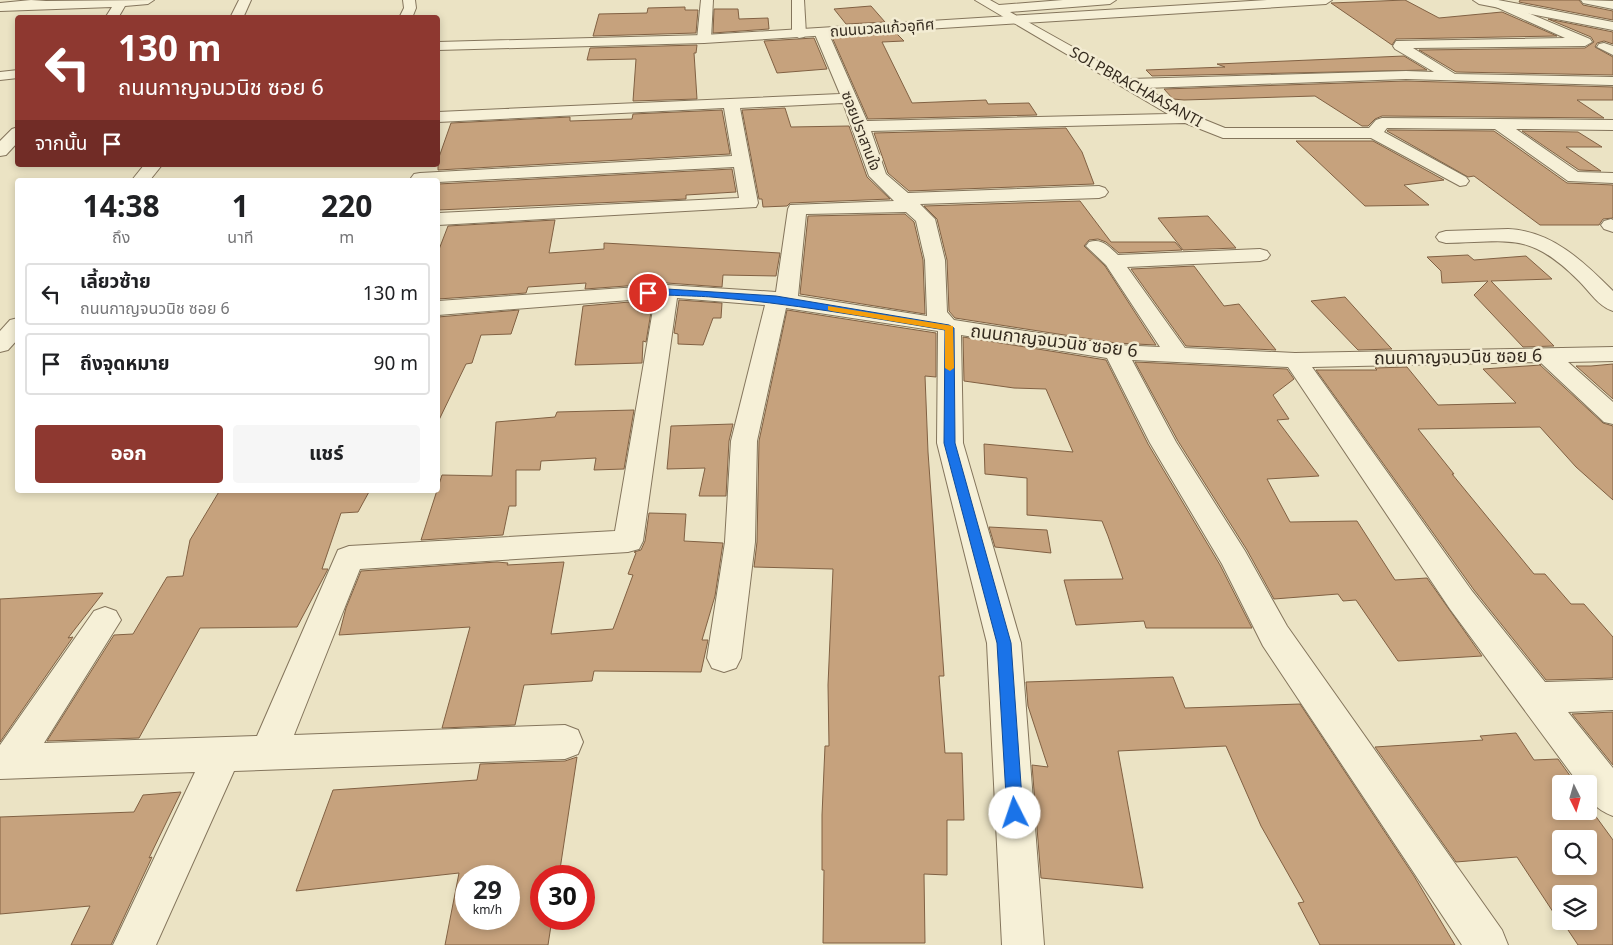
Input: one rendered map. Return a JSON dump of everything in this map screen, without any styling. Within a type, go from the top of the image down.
[{"type":"street","points":[[0,7],[36,3],[121,3],[148,0]]},
{"type":"street","points":[[238,15],[245,0]]},
{"type":"street","points":[[406,15],[410,8],[409,0]]},
{"type":"street","points":[[704,39],[707,0]]},
{"type":"street","points":[[798,0],[799,34]]},
{"type":"street","name":"SOI PBRACHAASANTI","points":[[981,0],[1187,118],[1223,133],[1374,133]]},
{"type":"street","points":[[996,9],[1110,0]]},
{"type":"street","name":"ถนนนวลแก้วอุทิศ","points":[[440,46],[704,39],[1018,22],[1265,2],[1326,0]]},
{"type":"street","points":[[1587,0],[1613,5]]},
{"type":"street","points":[[1485,1],[1613,26]]},
{"type":"street","points":[[1455,78],[1400,46],[1400,44],[1585,42],[1485,1]]},
{"type":"street","points":[[112,15],[121,3]]},
{"type":"street","name":"ซอยปราสานใจ","points":[[822,32],[861,126],[878,176],[924,219],[935,260],[936,313],[949,328]]},
{"type":"street","points":[[0,76],[15,74]]},
{"type":"street","points":[[1128,84],[1406,75],[1455,78],[1610,81]]},
{"type":"street","points":[[441,121],[850,98]]},
{"type":"street","points":[[440,219],[749,203],[731,104]]},
{"type":"street","points":[[861,126],[1187,118]]},
{"type":"street","points":[[1460,181],[1374,133],[1382,124],[1424,122],[1500,125],[1613,125]]},
{"type":"street","points":[[1500,125],[1574,177],[1613,178]]},
{"type":"street","points":[[421,174],[741,161]]},
{"type":"street","points":[[143,178],[151,167]]},
{"type":"street","points":[[724,658],[740,542],[744,441],[781,300],[797,209],[1099,192]]},
{"type":"street","points":[[1446,237],[1514,235],[1537,241],[1556,250],[1613,304]]},
{"type":"street","points":[[1096,246],[1113,261],[1176,354]]},
{"type":"street","points":[[1113,261],[1260,255]]},
{"type":"street","points":[[268,753],[349,558],[628,541],[667,291]]},
{"type":"street","name":"ถนนกาญจนวนิช ซอย 6","points":[[440,308],[667,291],[781,300],[949,328],[1116,352],[1295,360],[1613,354]]},
{"type":"street","points":[[949,328],[950,443],[1004,643],[1023,945]]},
{"type":"street","points":[[0,347],[15,329]]},
{"type":"street","points":[[0,347],[15,347]]},
{"type":"street","points":[[1116,352],[1164,443],[1234,559],[1275,636],[1487,945]]},
{"type":"street","points":[[1545,354],[1613,416]]},
{"type":"street","points":[[1295,360],[1461,600],[1534,698],[1613,798]]},
{"type":"street","points":[[6,762],[104,620]]},
{"type":"street","points":[[1534,698],[1613,695]]},
{"type":"street","points":[[6,762],[565,742]]},
{"type":"street","points":[[134,945],[223,754]]},
{"type":"building","points":[[1405,0],[1439,18],[1502,12],[1557,36],[1396,39],[1392,45],[1331,3]]},
{"type":"building","points":[[1520,0],[1579,0],[1583,5],[1613,11],[1613,20],[1519,2]]},
{"type":"building","points":[[871,6],[885,22],[846,24],[834,9]]},
{"type":"building","points":[[685,7],[685,10],[698,10],[696,33],[593,36],[599,14],[647,13],[648,8]]},
{"type":"building","points":[[714,9],[738,9],[739,19],[768,18],[769,29],[713,33]]},
{"type":"building","points":[[1548,19],[1613,32],[1613,44],[1604,41],[1597,43],[1595,47],[1613,57],[1613,75],[1456,72],[1419,50],[1585,48],[1594,42],[1591,37]]},
{"type":"building","points":[[896,33],[904,41],[882,42],[912,103],[986,100],[988,104],[1029,103],[1037,115],[868,119],[832,37]]},
{"type":"building","points":[[814,38],[827,69],[777,73],[764,41]]},
{"type":"building","points":[[697,45],[696,53],[694,53],[697,99],[633,101],[636,59],[587,60],[590,48]]},
{"type":"building","points":[[1404,56],[1427,70],[1152,76],[1146,70],[1225,67],[1217,64]]},
{"type":"building","points":[[1406,81],[1613,87],[1613,100],[1577,100],[1604,118],[1382,116],[1375,119],[1368,126],[1362,126],[1315,96],[1184,100],[1173,99],[1164,89]]},
{"type":"building","points":[[785,108],[791,127],[849,126],[867,177],[890,199],[790,203],[787,206],[763,207],[762,199],[759,199],[742,110]]},
{"type":"building","points":[[722,110],[730,154],[438,170],[438,167],[440,167],[440,154],[451,123],[570,117],[570,121],[632,119],[633,114]]},
{"type":"building","points":[[1066,128],[1082,152],[1094,184],[909,191],[888,173],[874,133]]},
{"type":"building","points":[[1388,130],[1494,131],[1567,183],[1613,185],[1613,218],[1603,219],[1599,225],[1540,225],[1474,176],[1468,177]]},
{"type":"building","points":[[1522,131],[1578,132],[1602,147],[1566,147],[1601,171],[1579,170]]},
{"type":"building","points":[[1296,141],[1373,141],[1444,180],[1404,185],[1429,205],[1365,206]]},
{"type":"building","points":[[732,169],[736,192],[686,195],[686,199],[440,210],[440,184]]},
{"type":"building","points":[[1080,201],[1111,242],[1175,242],[1182,250],[1119,253],[1106,242],[1098,239],[1089,240],[1084,246],[1105,266],[1156,345],[1116,343],[955,318],[949,311],[947,260],[937,219],[924,206]]},
{"type":"building","points":[[905,214],[914,222],[923,260],[925,314],[800,294],[808,216]]},
{"type":"building","points":[[1208,216],[1236,248],[1183,250],[1158,218]]},
{"type":"building","points":[[555,220],[549,253],[604,249],[604,243],[780,253],[776,276],[723,275],[722,287],[667,283],[585,289],[586,283],[528,287],[526,293],[440,299],[440,247],[448,226]]},
{"type":"building","points":[[1468,255],[1474,260],[1526,256],[1552,279],[1491,281],[1554,346],[1523,347],[1474,295],[1488,281],[1442,283],[1441,271],[1427,257]]},
{"type":"building","points":[[1194,266],[1224,306],[1239,304],[1276,350],[1186,346],[1131,269]]},
{"type":"building","points":[[1345,297],[1392,349],[1358,350],[1311,301]]},
{"type":"building","points":[[653,300],[646,342],[643,341],[642,363],[575,365],[583,306]]},
{"type":"building","points":[[679,300],[722,303],[721,318],[713,318],[703,345],[678,344],[678,334],[674,333]]},
{"type":"building","points":[[519,310],[511,334],[481,335],[472,363],[466,364],[440,418],[440,317]]},
{"type":"building","points":[[787,310],[936,333],[936,377],[925,376],[928,452],[944,676],[939,676],[945,753],[962,753],[964,820],[947,820],[947,875],[924,874],[925,943],[823,943],[824,870],[822,870],[822,815],[825,746],[829,746],[828,685],[833,569],[754,567],[757,542],[759,441]]},
{"type":"building","points":[[963,337],[1106,360],[1148,444],[1220,565],[1252,628],[1146,628],[1144,621],[1076,625],[1064,580],[1123,579],[1108,536],[1102,521],[1027,515],[1027,478],[985,474],[984,444],[1073,452],[1046,389],[1014,388],[964,381]]},
{"type":"building","points":[[1135,362],[1287,369],[1294,379],[1273,395],[1289,419],[1277,420],[1319,476],[1267,479],[1290,522],[1357,521],[1395,580],[1427,578],[1482,656],[1398,661],[1356,600],[1343,601],[1338,594],[1274,599],[1247,550],[1178,441]]},
{"type":"building","points":[[1613,364],[1613,399],[1576,366],[1591,366]]},
{"type":"building","points":[[1540,365],[1603,423],[1613,426],[1613,500],[1576,467],[1540,427],[1418,429],[1454,474],[1452,474],[1534,574],[1545,574],[1571,604],[1584,604],[1613,637],[1613,678],[1546,680],[1474,590],[1316,370],[1377,370],[1375,368],[1407,367],[1438,405],[1516,403],[1483,369]]},
{"type":"building","points":[[634,410],[624,469],[594,470],[596,458],[541,461],[540,470],[516,470],[516,506],[509,506],[503,535],[421,540],[436,493],[440,493],[442,475],[492,476],[496,422],[555,417],[557,412]]},
{"type":"building","points":[[733,424],[729,441],[726,496],[699,496],[705,468],[667,469],[671,426]]},
{"type":"building","points":[[218,493],[368,493],[358,512],[341,513],[322,569],[328,569],[297,627],[200,628],[139,738],[47,741],[114,635],[133,634],[167,577],[183,576],[190,540]]},
{"type":"building","points":[[649,513],[686,514],[684,541],[723,543],[715,596],[702,640],[708,640],[701,672],[594,671],[592,681],[524,685],[515,725],[442,728],[470,627],[339,635],[346,608],[361,571],[497,562],[508,563],[507,565],[564,562],[551,634],[613,629],[633,575],[628,574],[636,553],[634,552],[641,550],[645,541]]},
{"type":"building","points":[[989,527],[1047,530],[1051,553],[995,547]]},
{"type":"building","points":[[103,593],[68,638],[73,637],[0,742],[0,599]]},
{"type":"building","points":[[1173,677],[1185,708],[1300,704],[1414,876],[1455,945],[1320,945],[1298,903],[1304,902],[1261,826],[1226,746],[1118,751],[1143,888],[1041,878],[1032,765],[1048,767],[1028,706],[1026,682]]},
{"type":"building","points":[[1613,712],[1613,765],[1572,714]]},
{"type":"building","points":[[1516,733],[1534,760],[1558,759],[1570,775],[1552,775],[1552,820],[1598,819],[1613,840],[1613,945],[1578,945],[1568,930],[1597,930],[1597,885],[1552,885],[1552,910],[1517,857],[1456,862],[1375,747],[1483,740],[1480,736]]},
{"type":"building","points":[[577,757],[561,865],[530,865],[530,930],[550,930],[548,945],[445,945],[455,894],[455,930],[520,930],[520,865],[455,865],[455,873],[296,891],[333,790],[477,780],[480,764],[565,761]]},
{"type":"building","points":[[181,792],[149,858],[152,857],[111,945],[71,945],[90,906],[0,914],[0,817],[134,812],[143,795]]},
{"type":"slow traffic","points":[[831,308],[949,328],[950,368]]},
{"type":"route","points":[[648,293],[667,291],[776,299],[949,328],[950,443],[1004,643],[1015,813]]}]
